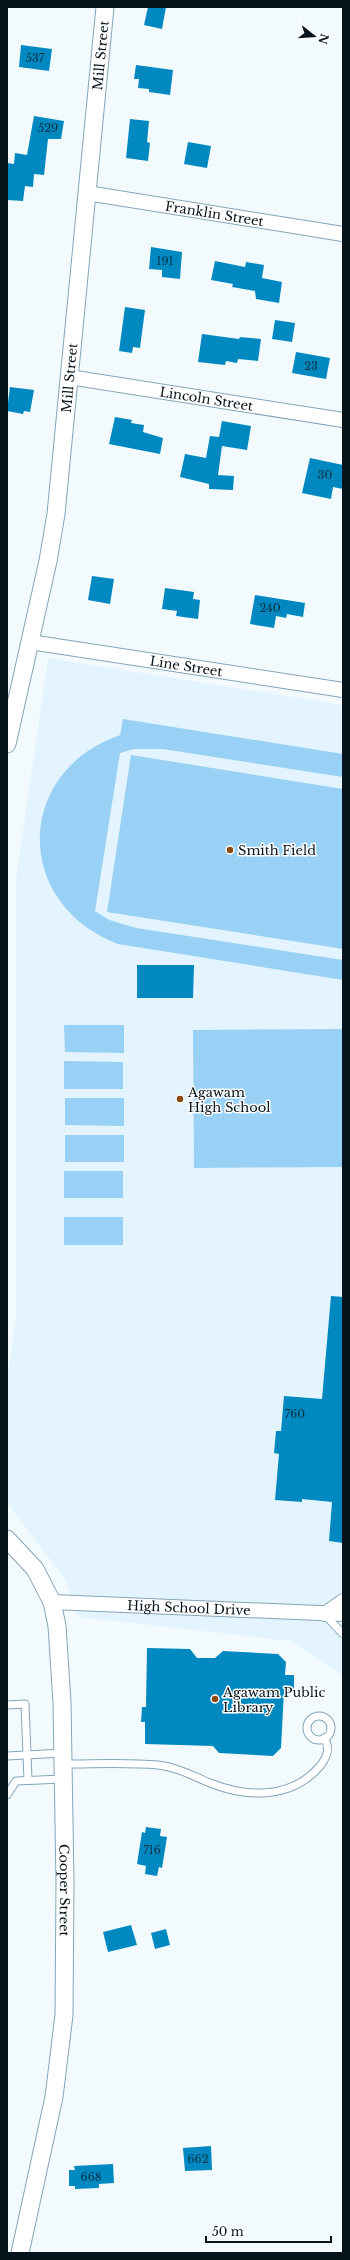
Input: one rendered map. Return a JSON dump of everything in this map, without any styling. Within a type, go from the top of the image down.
[{"type":"street","name":"Mill Street","points":[[7,744],[30,642],[56,514],[105,7]]},
{"type":"street","name":"Franklin Street","points":[[87,193],[343,234]]},
{"type":"street","name":"Lincoln Street","points":[[69,377],[343,420]]},
{"type":"street","name":"Line Street","points":[[30,642],[343,690]]},
{"type":"street","name":"Cooper Street","points":[[7,1539],[35,1569],[52,1602],[57,1626],[61,1675],[63,1765],[64,1983],[62,2042],[49,2124],[20,2253]]},
{"type":"street","points":[[325,1614],[343,1601]]},
{"type":"street","name":"High School Drive","points":[[52,1602],[343,1614]]},
{"type":"lane","points":[[325,1614],[343,1634]]},
{"type":"lane","points":[[7,1705],[25,1704],[28,1780]]},
{"type":"lane","points":[[7,1756],[26,1755],[63,1765],[159,1766],[181,1770],[222,1787],[255,1793],[269,1793],[296,1784],[314,1771],[327,1753],[328,1747],[324,1738]]},
{"type":"lane","points":[[7,1794],[16,1781],[28,1780],[63,1765]]},
{"type":"shaded area","name":"Agawam High School","points":[[48,658],[343,705],[343,1676],[291,1641],[78,1617],[65,1579],[7,1503],[7,1379],[16,1319],[16,879]]},
{"type":"shaded area","points":[[123,719],[343,754],[343,777],[163,749],[134,749],[120,753],[95,911],[109,920],[136,928],[343,960],[343,980],[118,944],[84,925],[59,900],[45,870],[40,838],[45,807],[60,778],[85,753],[120,735]]},
{"type":"shaded area","name":"Smith Field","points":[[131,755],[343,789],[343,949],[107,912]]},
{"type":"shaded area","points":[[64,1025],[124,1025],[124,1053],[65,1052]]},
{"type":"shaded area","points":[[343,1029],[343,1167],[194,1168],[193,1030]]},
{"type":"shaded area","points":[[64,1061],[123,1062],[123,1089],[64,1089]]},
{"type":"shaded area","points":[[65,1098],[124,1098],[124,1126],[65,1125]]},
{"type":"shaded area","points":[[65,1135],[124,1135],[124,1162],[65,1162]]},
{"type":"shaded area","points":[[64,1171],[123,1171],[123,1198],[64,1198]]},
{"type":"shaded area","points":[[64,1217],[123,1217],[123,1245],[64,1245]]},
{"type":"building","points":[[148,7],[166,7],[162,29],[144,25]]},
{"type":"building","points":[[21,45],[52,49],[49,71],[19,67]]},
{"type":"building","points":[[136,65],[173,70],[170,95],[149,92],[149,89],[138,88],[139,79],[134,79]]},
{"type":"building","points":[[34,116],[64,121],[61,139],[48,139],[44,175],[34,174],[33,187],[25,186],[23,201],[7,200],[7,163],[14,164],[15,153],[27,155]]},
{"type":"building","points":[[130,119],[149,121],[147,142],[150,143],[148,161],[126,158]]},
{"type":"building","points":[[188,142],[211,146],[207,168],[184,164]]},
{"type":"building","points":[[151,247],[182,252],[180,279],[162,277],[162,270],[149,269]]},
{"type":"building","points":[[215,261],[245,267],[246,262],[264,265],[262,278],[282,282],[279,303],[256,299],[255,291],[232,287],[233,284],[211,280]]},
{"type":"building","points":[[125,307],[145,310],[140,348],[133,347],[132,353],[119,351]]},
{"type":"building","points":[[275,320],[295,323],[292,342],[272,339]]},
{"type":"building","points":[[202,334],[239,339],[240,337],[261,339],[258,361],[238,359],[237,363],[226,361],[225,365],[198,362]]},
{"type":"building","points":[[296,352],[330,358],[326,379],[292,373]]},
{"type":"building","points":[[10,387],[34,390],[30,412],[24,411],[23,414],[7,411]]},
{"type":"building","points":[[115,417],[132,420],[131,423],[144,425],[143,432],[163,438],[160,454],[109,444]]},
{"type":"building","points":[[222,421],[251,426],[247,450],[222,446],[218,475],[234,476],[233,490],[209,489],[209,484],[180,477],[185,454],[206,458],[210,436],[219,437]]},
{"type":"building","points":[[310,458],[343,465],[343,489],[333,487],[331,499],[302,493]]},
{"type":"building","points":[[92,576],[114,579],[110,604],[88,600]]},
{"type":"building","points":[[165,588],[194,592],[193,599],[200,600],[198,619],[176,616],[177,611],[162,609]]},
{"type":"building","points":[[255,595],[305,603],[303,617],[287,614],[286,618],[276,616],[274,628],[250,624]]},
{"type":"building","points":[[137,965],[194,965],[193,998],[137,998]]},
{"type":"building","points":[[331,1296],[343,1297],[343,1543],[329,1541],[332,1502],[302,1499],[302,1502],[275,1500],[279,1454],[274,1453],[276,1431],[281,1431],[284,1396],[322,1399]]},
{"type":"building","name":"Agawam Public Library","points":[[147,1648],[190,1649],[197,1658],[215,1658],[223,1651],[278,1654],[286,1662],[285,1675],[294,1675],[294,1691],[284,1691],[281,1748],[273,1756],[219,1753],[213,1746],[145,1744],[145,1722],[141,1722],[142,1707],[146,1707]]},
{"type":"building","points":[[146,1827],[161,1829],[160,1836],[167,1837],[162,1868],[159,1867],[157,1876],[145,1874],[146,1866],[137,1864],[142,1832],[145,1833]]},
{"type":"building","points":[[131,1925],[137,1945],[108,1952],[103,1932]]},
{"type":"building","points":[[166,1929],[170,1945],[155,1949],[151,1933]]},
{"type":"building","points":[[211,2146],[212,2170],[185,2171],[183,2148]]},
{"type":"building","points":[[113,2164],[114,2183],[99,2184],[99,2188],[75,2189],[75,2186],[69,2186],[69,2170],[75,2170],[74,2166]]},
{"type":"place","name":"Smith Field","points":[[230,850]]},
{"type":"place","name":"Agawam High School","points":[[180,1099]]},
{"type":"place","name":"Agawam Public Library","points":[[215,1699]]}]
